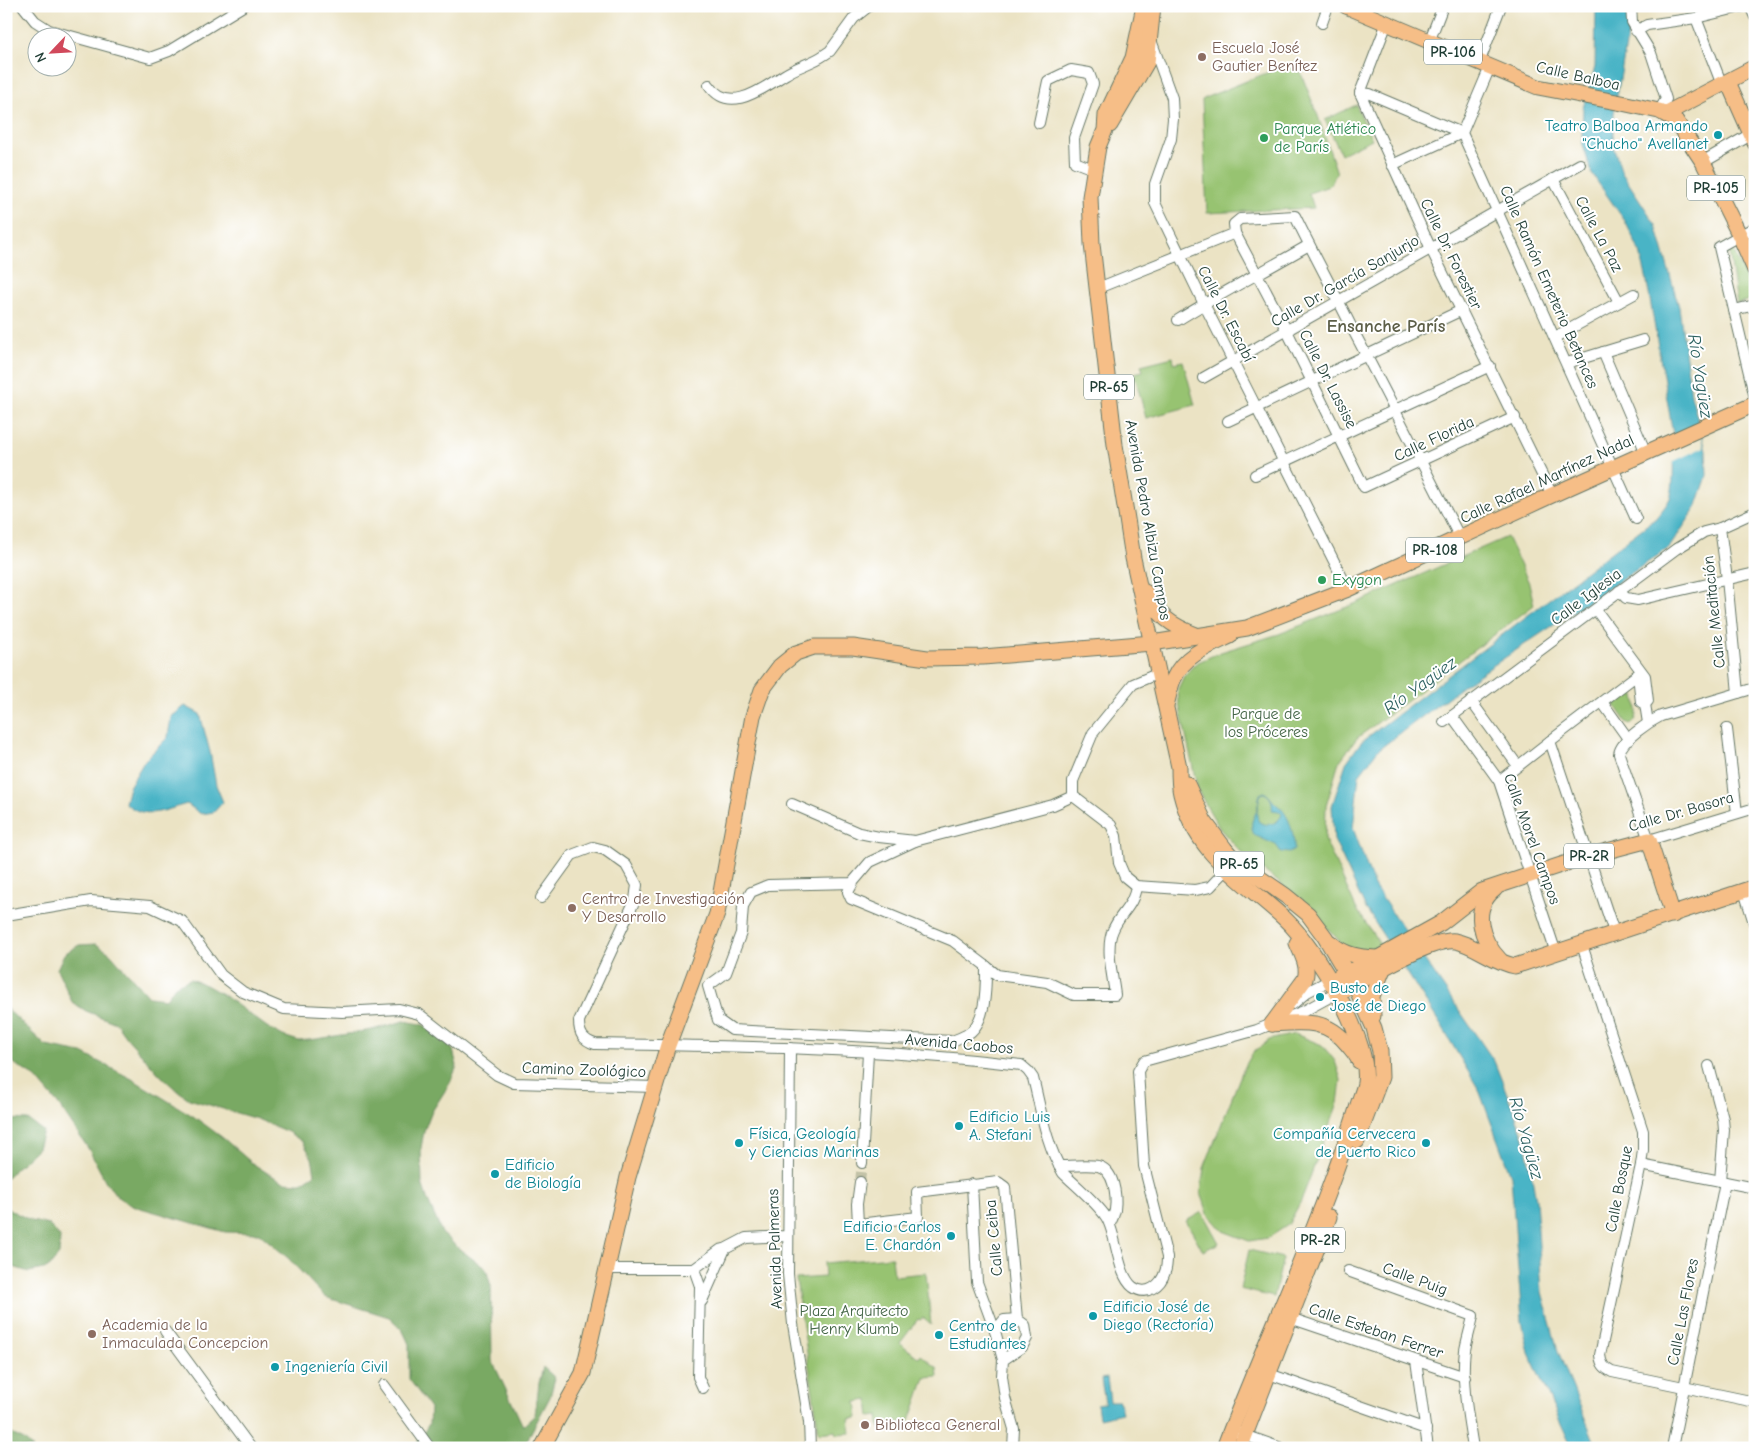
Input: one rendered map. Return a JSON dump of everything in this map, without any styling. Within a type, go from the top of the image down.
[{"type":"main road","points":[[1138,6],[1141,24]]},
{"type":"main road","name":"Avenida Pedro Albizu Campos","points":[[1144,6],[1133,58],[1106,115],[1105,130],[1098,147],[1093,169],[1090,197],[1092,244],[1115,446],[1138,581],[1179,767],[1180,793],[1188,818],[1196,834],[1212,855],[1286,896],[1308,914],[1351,979]]},
{"type":"main road","name":"Avenida Pedro Albizu Campos","points":[[1105,130],[1113,123],[1147,62],[1151,39],[1153,6]]},
{"type":"main road","points":[[1151,39],[1158,30],[1160,6]]},
{"type":"main road","name":"Calle Balboa","points":[[1346,6],[1362,9],[1387,23],[1429,42],[1538,87],[1662,113]]},
{"type":"main road","points":[[1662,113],[1755,67]]},
{"type":"main road","points":[[1725,83],[1753,136]]},
{"type":"main road","name":"PR-105","points":[[1662,113],[1676,121],[1703,162],[1755,270]]},
{"type":"main road","name":"Calle Rafael Martínez Nadal","points":[[1152,643],[1247,628],[1348,589],[1755,404]]},
{"type":"main road","points":[[1138,581],[1164,619],[1177,628],[1198,636]]},
{"type":"main road","points":[[1166,706],[1174,677],[1186,660],[1203,649],[1247,628]]},
{"type":"main road","name":"PR-108","points":[[542,1448],[583,1373],[628,1177],[668,1045],[717,914],[753,716],[762,690],[780,666],[796,653],[814,646],[854,647],[927,658],[983,656],[1152,643]]},
{"type":"main road","points":[[1649,840],[1673,915]]},
{"type":"main road","name":"Calle Dr. Basora","points":[[1502,884],[1588,856],[1649,840]]},
{"type":"main road","name":"Avenida Pedro Albizu Campos","points":[[1231,865],[1302,938],[1334,987]]},
{"type":"main road","points":[[1502,884],[1486,896],[1480,919],[1482,931],[1491,950],[1505,964],[1515,966],[1615,935],[1750,889]]},
{"type":"main road","name":"PR-2R","points":[[1224,1448],[1238,1438],[1269,1374],[1285,1316],[1365,1082],[1364,1057],[1334,987],[1421,942],[1441,923],[1482,891],[1502,884]]},
{"type":"main road","points":[[1272,1024],[1305,979],[1306,974],[1304,960],[1290,924]]},
{"type":"main road","points":[[1325,937],[1336,948],[1350,955],[1380,963],[1372,996],[1374,1028]]},
{"type":"main road","name":"PR-2R","points":[[1421,942],[1454,941],[1469,946],[1505,964]]},
{"type":"main road","name":"PR-2R","points":[[1238,1438],[1381,1077],[1380,1051],[1374,1028],[1351,979]]},
{"type":"main road","points":[[1272,1024],[1307,1022],[1326,1026],[1344,1039],[1357,1056],[1365,1082]]},
{"type":"street","points":[[23,6],[35,21],[49,30],[150,58],[169,51],[243,6]]},
{"type":"street","points":[[709,85],[715,93],[732,99],[756,92],[830,51],[854,18],[869,6]]},
{"type":"street","points":[[1322,23],[1328,6]]},
{"type":"street","points":[[1429,42],[1443,6]]},
{"type":"street","points":[[1392,165],[1462,133],[1501,6]]},
{"type":"street","points":[[1631,6],[1632,22],[1651,53],[1666,99],[1662,113]]},
{"type":"street","points":[[1636,31],[1647,25],[1696,18],[1745,6]]},
{"type":"street","points":[[1750,6],[1755,17]]},
{"type":"street","points":[[1696,18],[1725,83]]},
{"type":"street","points":[[1387,23],[1360,93],[1370,94],[1462,133]]},
{"type":"street","name":"Calle Dr. Escabí","points":[[1151,39],[1172,98],[1173,119],[1171,139],[1156,184],[1155,203],[1348,589]]},
{"type":"street","points":[[1039,123],[1048,81],[1071,70],[1089,73],[1093,84],[1074,138],[1075,162],[1093,169]]},
{"type":"street","name":"Calle Dr. Forestier","points":[[1360,93],[1431,249],[1552,495]]},
{"type":"street","name":"Calle Ramón Emeterio Betances","points":[[1462,133],[1636,519]]},
{"type":"street","points":[[1703,162],[1753,136]]},
{"type":"street","name":"Calle Dr. García Sanjurjo","points":[[1203,378],[1580,164]]},
{"type":"street","name":"Calle La Paz","points":[[1553,179],[1619,302]]},
{"type":"street","points":[[1098,288],[1235,233],[1234,224],[1240,219],[1295,216],[1460,538]]},
{"type":"street","points":[[1755,227],[1719,247],[1755,398]]},
{"type":"street","name":"Calle Dr. Lassise","points":[[1235,233],[1340,436],[1364,487]]},
{"type":"street","points":[[1178,320],[1309,244]]},
{"type":"street","points":[[1555,337],[1634,294]]},
{"type":"street","points":[[1734,310],[1755,305]]},
{"type":"street","points":[[1228,421],[1462,310]]},
{"type":"street","points":[[1567,364],[1643,340]]},
{"type":"street","points":[[1602,352],[1646,453]]},
{"type":"street","points":[[1255,475],[1490,366]]},
{"type":"street","name":"Calle Florida","points":[[1364,487],[1515,417]]},
{"type":"street","name":"Calle Iglesia","points":[[1448,719],[1676,549],[1704,532],[1720,528],[1755,512]]},
{"type":"street","name":"Calle Meditación","points":[[1720,528],[1738,693]]},
{"type":"street","points":[[1619,591],[1630,600],[1638,600],[1755,572]]},
{"type":"street","points":[[1596,610],[1640,674],[1641,702],[1645,704],[1648,723]]},
{"type":"street","points":[[1073,796],[1073,781],[1093,733],[1133,684],[1159,673]]},
{"type":"street","points":[[1499,781],[1640,674]]},
{"type":"street","points":[[1649,840],[1619,757],[1621,747],[1648,723],[1670,712],[1755,688]]},
{"type":"street","name":"Calle Morel Campos","points":[[1471,702],[1518,766]]},
{"type":"street","points":[[1602,702],[1629,740]]},
{"type":"street","name":"Calle Morel Campos","points":[[1448,719],[1499,781],[1556,953]]},
{"type":"street","points":[[1727,729],[1737,813]]},
{"type":"street","points":[[1550,741],[1615,935]]},
{"type":"street","points":[[1073,796],[1053,805],[915,841],[870,862],[848,892],[851,899],[954,941],[997,975],[1047,982],[1074,995],[1115,995],[1109,948],[1112,931],[1135,897],[1136,886]]},
{"type":"street","points":[[1073,796],[1112,825],[1116,836],[1119,863],[1125,877],[1136,886],[1194,890],[1210,887],[1231,865]]},
{"type":"street","points":[[792,804],[859,833],[915,841]]},
{"type":"street","name":"Calle Dr. Basora","points":[[1649,840],[1755,808]]},
{"type":"street","name":"Avenida Caobos","points":[[541,898],[572,855],[593,847],[605,850],[626,865],[637,885],[635,900],[582,1011],[579,1022],[578,1030],[582,1038],[595,1044],[790,1048],[955,1058],[1021,1065],[1033,1078],[1052,1151],[1058,1166],[1104,1214],[1110,1224],[1123,1272],[1133,1287],[1144,1291],[1152,1289],[1160,1283],[1166,1271],[1167,1257],[1144,1166],[1138,1071],[1144,1061],[1257,1030],[1304,1011],[1334,987]]},
{"type":"street","points":[[853,883],[768,885],[751,892],[743,906],[742,933],[726,973],[708,986],[718,1020],[732,1030],[952,1041],[968,1034],[979,1021],[986,992],[986,966]]},
{"type":"street","points":[[1750,889],[1755,926]]},
{"type":"street","name":"Camino Zoológico","points":[[6,915],[91,901],[150,906],[182,921],[221,974],[243,992],[284,1009],[342,1012],[399,1009],[419,1014],[497,1075],[514,1083],[655,1088]]},
{"type":"street","name":"Calle Bosque","points":[[1582,945],[1643,1130],[1641,1165],[1600,1355],[1602,1365],[1606,1370],[1612,1372],[1684,1386]]},
{"type":"street","name":"Avenida Caobos","points":[[1272,1024],[1307,992],[1334,987]]},
{"type":"street","name":"Avenida Palmeras","points":[[790,1048],[788,1274],[793,1324],[809,1422],[810,1448]]},
{"type":"street","points":[[862,1163],[868,1053]]},
{"type":"street","name":"Calle Las Flores","points":[[1672,1448],[1722,1181],[1723,1119],[1709,1066]]},
{"type":"street","points":[[1641,1165],[1755,1188]]},
{"type":"street","points":[[1058,1166],[1098,1166],[1107,1172],[1116,1194],[1115,1210],[1110,1224]]},
{"type":"street","name":"Calle Ceiba","points":[[860,1182],[857,1204],[858,1224],[918,1216],[917,1192],[998,1182],[1005,1187],[1017,1319],[1025,1325],[1027,1338],[1022,1347],[1003,1360]]},
{"type":"street","name":"Calle Ceiba","points":[[972,1184],[977,1282],[995,1331],[1003,1360],[1002,1376],[1005,1398],[1014,1429],[1013,1448]]},
{"type":"street","points":[[607,1269],[694,1269],[720,1250],[746,1238],[787,1236]]},
{"type":"street","points":[[700,1306],[725,1249]]},
{"type":"street","points":[[694,1269],[700,1286],[698,1377],[703,1388]]},
{"type":"street","name":"Calle Puig","points":[[1348,1272],[1473,1316]]},
{"type":"street","name":"Calle Esteban Ferrer","points":[[1285,1316],[1465,1377]]},
{"type":"street","name":"Calle Esteban Ferrer","points":[[1473,1316],[1465,1350],[1466,1404],[1473,1448]]},
{"type":"street","points":[[995,1331],[1004,1320],[1017,1319]]},
{"type":"street","points":[[165,1331],[251,1448]]},
{"type":"street","points":[[1416,1361],[1428,1448]]},
{"type":"street","points":[[1269,1374],[1426,1429]]},
{"type":"street","points":[[384,1385],[430,1448]]},
{"type":"street","points":[[1684,1386],[1755,1402]]},
{"type":"street","points":[[1238,1438],[1281,1448]]},
{"type":"green space","name":"Parque Atlético de París","points":[[1296,61],[1318,116],[1337,173],[1329,186],[1309,193],[1314,208],[1207,213],[1202,100]]},
{"type":"green space","points":[[1356,105],[1372,139],[1341,154],[1325,120]]},
{"type":"green space","points":[[1729,250],[1733,250],[1755,298],[1737,304]]},
{"type":"green space","points":[[1173,357],[1174,363],[1183,361],[1195,405],[1146,418],[1134,373],[1143,371],[1141,365]]},
{"type":"green space","name":"Parque de los Próceres","points":[[1507,537],[1529,583],[1534,605],[1357,738],[1339,762],[1326,806],[1325,840],[1356,908],[1381,946],[1363,953],[1346,948],[1300,899],[1245,856],[1220,829],[1198,791],[1179,704],[1178,689],[1184,676],[1196,663],[1221,652],[1279,634],[1352,605]]},
{"type":"green space","points":[[1630,690],[1635,695],[1637,716],[1630,724],[1626,722],[1614,704],[1620,694]]},
{"type":"green space","points":[[96,944],[110,953],[149,997],[166,999],[175,986],[190,979],[222,994],[267,1027],[283,1036],[299,1041],[372,1030],[404,1021],[421,1024],[437,1032],[453,1050],[457,1066],[450,1083],[431,1113],[424,1131],[421,1148],[422,1183],[442,1233],[486,1269],[491,1286],[492,1360],[523,1426],[535,1415],[543,1367],[555,1378],[550,1397],[526,1442],[520,1448],[414,1448],[429,1424],[430,1408],[409,1379],[409,1344],[402,1329],[389,1317],[325,1297],[288,1258],[259,1233],[225,1232],[130,1205],[116,1195],[106,1182],[88,1148],[58,1104],[36,1078],[6,1058],[6,1008],[46,1046],[82,1053],[132,1079],[193,1116],[252,1163],[269,1174],[284,1182],[301,1183],[315,1174],[312,1158],[303,1142],[288,1132],[257,1119],[189,1099],[160,1075],[116,1023],[86,1011],[72,1002],[57,969],[64,954],[79,945]]},
{"type":"green space","points":[[1295,1034],[1322,1045],[1335,1061],[1341,1080],[1338,1103],[1301,1201],[1288,1225],[1268,1238],[1249,1241],[1223,1231],[1208,1214],[1201,1192],[1204,1168],[1242,1072],[1252,1054],[1269,1040]]},
{"type":"green space","points":[[6,1119],[28,1120],[43,1131],[38,1148],[6,1178]]},
{"type":"green space","points":[[6,1208],[32,1221],[49,1225],[60,1237],[59,1255],[48,1268],[29,1272],[13,1267],[6,1262]]},
{"type":"green space","points":[[1202,1212],[1219,1243],[1203,1251],[1186,1221]]},
{"type":"green space","points":[[1249,1250],[1283,1258],[1274,1297],[1240,1289]]},
{"type":"green space","name":"Plaza Arquitecto Henry Klumb","points":[[892,1257],[894,1276],[926,1273],[931,1325],[923,1318],[918,1319],[900,1343],[919,1358],[921,1355],[937,1368],[938,1377],[925,1378],[910,1421],[892,1423],[892,1427],[880,1429],[878,1416],[870,1417],[868,1400],[856,1402],[858,1418],[849,1419],[851,1433],[837,1434],[836,1431],[819,1433],[796,1279],[825,1277],[824,1263]]},
{"type":"green space","points":[[6,1431],[24,1440],[33,1448],[6,1448]]},
{"type":"water","points":[[1596,6],[1629,6],[1629,28],[1614,113],[1613,145],[1622,173],[1656,225],[1679,307],[1691,395],[1706,450],[1707,476],[1696,508],[1669,548],[1464,685],[1378,750],[1359,775],[1353,828],[1374,886],[1494,1061],[1524,1137],[1536,1199],[1542,1292],[1558,1351],[1597,1448],[1572,1448],[1529,1353],[1522,1321],[1511,1176],[1479,1090],[1442,1027],[1365,907],[1334,840],[1332,806],[1346,763],[1361,742],[1656,518],[1667,504],[1671,495],[1674,440],[1646,276],[1640,252],[1625,221],[1592,174],[1583,145],[1583,108],[1595,67]]},
{"type":"water","points":[[185,706],[200,714],[216,785],[223,802],[214,812],[201,814],[187,804],[163,811],[140,812],[125,803],[129,787],[145,760],[168,737],[171,717]]},
{"type":"water","points":[[1264,792],[1267,794],[1281,809],[1291,825],[1294,850],[1289,853],[1281,852],[1276,845],[1254,835],[1252,823],[1257,808],[1258,819],[1262,824],[1276,822],[1282,814],[1279,811],[1272,810],[1271,800],[1264,793],[1261,794],[1258,802],[1260,794]]},
{"type":"water","points":[[1107,1378],[1110,1401],[1119,1401],[1122,1413],[1099,1418],[1097,1404],[1105,1403],[1101,1379]]},
{"type":"pier","points":[[1699,424],[1704,447],[1670,463],[1671,440]]},
{"type":"tunnel","points":[[860,1182],[862,1163]]},
{"type":"place","name":"Escuela José Gautier Benítez","points":[[1202,57]]},
{"type":"place","name":"Teatro Balboa Armando \"Chucho\" Avellanet","points":[[1718,135]]},
{"type":"place","name":"Parque Atlético de París","points":[[1264,138]]},
{"type":"place","name":"Exygon","points":[[1322,580]]},
{"type":"place","name":"Centro de Investigación Y Desarrollo","points":[[572,908]]},
{"type":"place","name":"Busto de José de Diego","points":[[1320,997]]},
{"type":"place","name":"Edificio Luis A. Stefani","points":[[959,1126]]},
{"type":"place","name":"Física, Geología y Ciencias Marinas","points":[[739,1143]]},
{"type":"place","name":"Compañía Cervecera de Puerto Rico","points":[[1426,1143]]},
{"type":"place","name":"Edificio de Biología","points":[[495,1174]]},
{"type":"place","name":"Edificio Carlos E. Chardón","points":[[951,1236]]},
{"type":"place","name":"Edificio José de Diego (Rectoría)","points":[[1093,1316]]},
{"type":"place","name":"Academia de la Inmaculada Concepcion","points":[[92,1334]]},
{"type":"place","name":"Centro de Estudiantes","points":[[939,1335]]},
{"type":"place","name":"Ingeniería Civil","points":[[275,1367]]},
{"type":"place","name":"Biblioteca General","points":[[865,1425]]},
{"type":"district","name":"Ensanche París","points":[[1386,326]]},
{"type":"water label","name":"Río Yagüez","points":[[1700,376]]},
{"type":"water label","name":"Río Yagüez","points":[[1420,686]]},
{"type":"water label","name":"Río Yagüez","points":[[1526,1138]]}]
